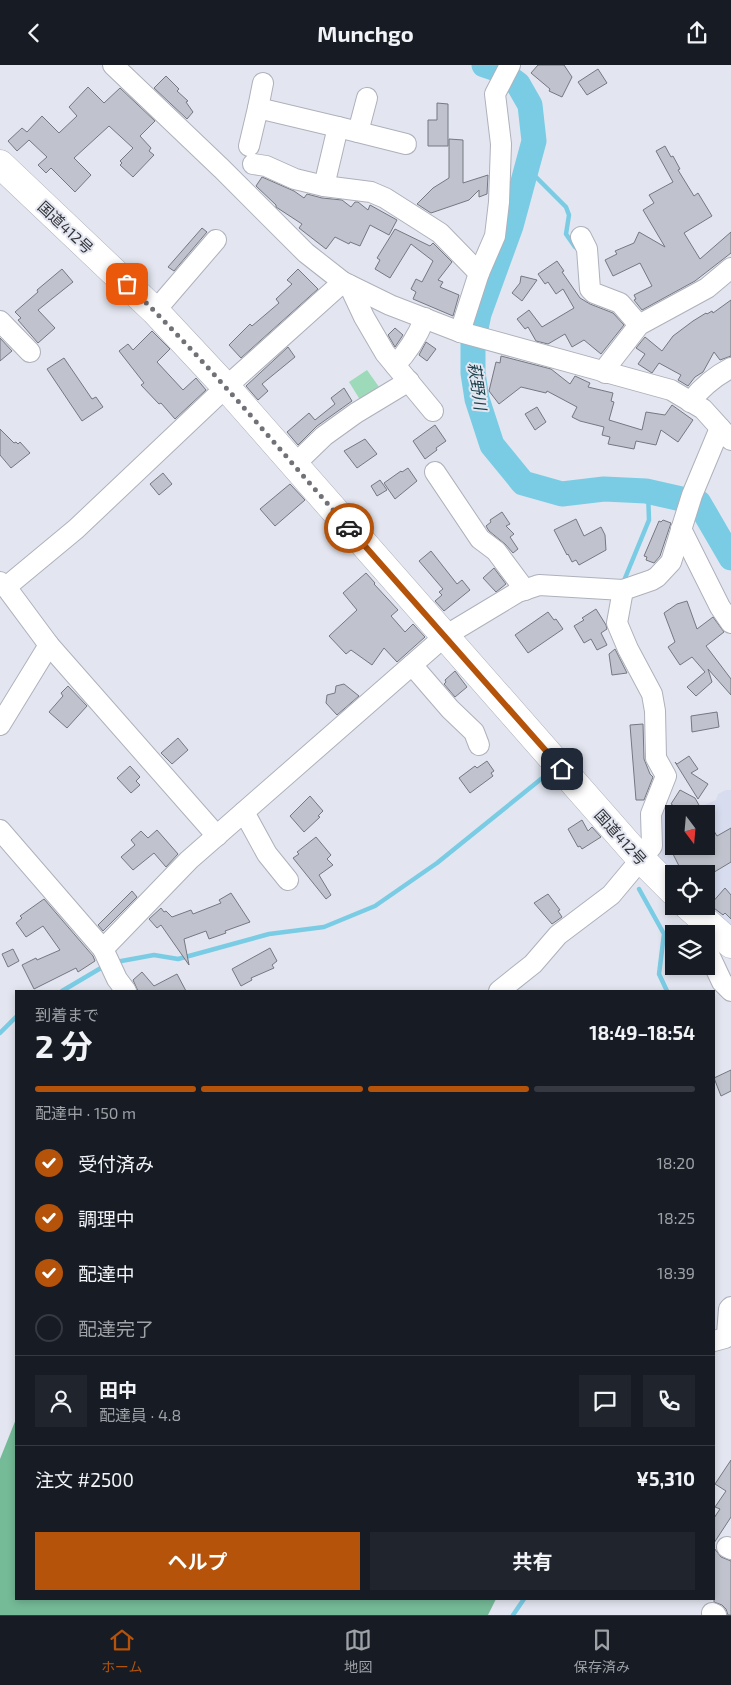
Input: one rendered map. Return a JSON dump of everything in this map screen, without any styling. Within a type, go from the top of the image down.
[{"type":"highway","name":"国道412号","points":[[0,164],[155,311],[226,387],[640,858],[665,883]]},
{"type":"street","points":[[103,949],[189,860],[444,636],[518,592],[539,585],[623,590],[657,577],[671,562],[692,495],[725,434],[703,409],[671,391],[460,332],[390,305],[346,284],[306,253],[222,169],[113,65]]},
{"type":"street","points":[[460,332],[479,273],[495,236],[499,201],[501,144],[495,93],[510,65]]},
{"type":"street","points":[[263,83],[251,155],[266,165],[295,179],[324,186],[371,192],[385,198],[440,233],[479,273]]},
{"type":"street","points":[[358,132],[367,98]]},
{"type":"street","points":[[258,108],[406,144]]},
{"type":"street","points":[[324,186],[338,127]]},
{"type":"street","points":[[580,237],[587,249],[590,289],[594,293],[620,303],[639,325]]},
{"type":"street","points":[[155,311],[216,240]]},
{"type":"street","points":[[605,373],[608,365],[639,325],[707,288],[731,268]]},
{"type":"street","points":[[346,284],[385,353],[433,411]]},
{"type":"street","points":[[217,836],[49,645],[3,584],[76,529],[226,387],[346,284]]},
{"type":"street","points":[[396,365],[417,338],[425,318]]},
{"type":"street","points":[[0,321],[30,353]]},
{"type":"street","points":[[690,402],[700,390],[719,374],[731,368]]},
{"type":"street","points":[[294,465],[324,436],[356,413],[409,381]]},
{"type":"street","points":[[435,472],[480,539],[496,551],[525,590]]},
{"type":"street","points":[[682,524],[720,607],[731,623]]},
{"type":"street","points":[[500,990],[534,964],[558,935],[611,895],[640,858],[652,846],[651,814],[666,776],[656,758],[655,711],[652,694],[628,649],[617,623],[623,590]]},
{"type":"street","points":[[0,725],[49,645]]},
{"type":"street","points":[[412,665],[450,709],[474,732],[479,745]]},
{"type":"street","points":[[244,812],[267,854],[288,880]]},
{"type":"street","points":[[0,830],[103,949],[117,979],[125,990]]},
{"type":"street","points":[[715,946],[722,982],[731,991]]},
{"type":"street","points":[[715,1341],[725,1338],[727,1334],[729,1309],[731,1307]]},
{"type":"shaded area","points":[[731,790],[731,929],[715,914],[715,865],[665,865],[653,853],[655,823],[664,807],[665,855],[715,855],[715,805],[704,805],[716,800],[718,794]]},
{"type":"green space","points":[[367,370],[384,394],[364,406],[349,382]]},
{"type":"green space","points":[[15,1422],[15,1600],[496,1600],[488,1615],[0,1615],[0,1459]]},
{"type":"building","points":[[538,65],[564,65],[572,77],[562,97],[549,91],[550,89],[531,73]]},
{"type":"building","points":[[598,69],[607,83],[587,95],[578,82]]},
{"type":"building","points":[[166,76],[179,89],[177,91],[188,101],[186,102],[193,112],[187,119],[154,88]]},
{"type":"building","points":[[88,87],[104,103],[120,88],[155,121],[140,136],[151,148],[149,151],[154,155],[133,177],[120,165],[122,163],[120,161],[133,148],[109,126],[74,158],[91,175],[75,192],[51,168],[46,173],[38,165],[47,157],[29,140],[17,151],[8,141],[22,128],[27,132],[42,116],[59,133],[77,116],[69,107]]},
{"type":"building","points":[[437,103],[448,104],[448,146],[428,146],[428,120],[437,120]]},
{"type":"building","points":[[449,139],[463,140],[463,183],[488,175],[487,194],[479,197],[479,190],[469,200],[431,213],[417,204],[433,188],[449,178]]},
{"type":"building","points":[[665,146],[671,157],[673,156],[680,169],[678,170],[694,196],[698,193],[712,216],[684,233],[700,259],[731,232],[731,253],[695,281],[642,310],[634,300],[636,299],[634,295],[652,286],[640,263],[613,276],[605,260],[617,254],[615,251],[634,243],[639,232],[665,247],[643,210],[654,203],[649,195],[673,182],[656,151]]},
{"type":"building","points":[[262,177],[294,191],[304,198],[307,194],[342,200],[351,207],[355,202],[358,202],[368,210],[370,205],[397,220],[389,235],[370,225],[360,246],[350,242],[349,244],[335,237],[326,249],[299,228],[302,224],[276,207],[256,186]]},
{"type":"building","points":[[202,228],[207,232],[174,271],[168,267]]},
{"type":"building","points":[[395,229],[430,246],[433,243],[452,262],[438,280],[443,282],[440,287],[459,295],[453,316],[413,299],[416,292],[411,289],[416,279],[422,282],[433,261],[411,244],[390,278],[375,269],[380,260],[377,258]]},
{"type":"building","points":[[557,261],[564,271],[562,272],[580,298],[613,313],[624,325],[601,354],[584,340],[572,347],[565,334],[548,344],[536,341],[528,327],[525,329],[517,319],[529,310],[542,327],[574,308],[563,289],[556,294],[548,282],[545,284],[538,274]]},
{"type":"building","points":[[62,269],[73,282],[38,310],[55,328],[38,343],[18,320],[21,318],[15,312]]},
{"type":"building","points":[[298,269],[318,289],[241,358],[229,345],[250,324],[252,326],[279,303],[276,299],[292,284],[287,280]]},
{"type":"building","points":[[521,276],[537,280],[522,301],[512,293],[520,283]]},
{"type":"building","points":[[731,300],[731,356],[720,360],[714,352],[703,372],[695,377],[688,386],[678,380],[681,375],[659,363],[652,373],[638,364],[645,354],[636,348],[645,337],[662,351],[673,336],[693,321],[706,313],[712,311],[713,313]]},
{"type":"building","points":[[395,328],[403,335],[395,347],[388,335]]},
{"type":"building","points":[[152,331],[170,349],[157,362],[183,390],[196,378],[206,390],[175,419],[141,385],[144,383],[119,351],[128,344],[133,350]]},
{"type":"building","points":[[0,338],[12,351],[0,361]]},
{"type":"building","points":[[426,342],[436,349],[427,361],[419,355]]},
{"type":"building","points":[[288,347],[295,357],[262,384],[268,391],[258,400],[246,386]]},
{"type":"building","points":[[501,356],[551,369],[570,384],[575,376],[590,383],[588,387],[613,393],[611,401],[614,402],[609,420],[642,430],[646,412],[665,415],[672,405],[693,420],[678,442],[661,430],[656,445],[636,441],[634,449],[608,444],[610,437],[602,435],[604,427],[572,417],[577,407],[547,391],[546,393],[521,387],[499,404],[489,391],[496,362],[500,363]]},
{"type":"building","points":[[64,358],[92,399],[96,397],[103,407],[82,421],[47,369]]},
{"type":"building","points":[[344,388],[352,401],[317,426],[298,445],[287,432],[309,413],[315,420],[335,404],[331,398]]},
{"type":"building","points":[[537,407],[546,422],[535,430],[525,414]]},
{"type":"building","points":[[435,425],[446,441],[425,459],[413,441]]},
{"type":"building","points":[[0,429],[14,443],[18,444],[20,442],[30,453],[11,468],[0,455]]},
{"type":"building","points":[[365,439],[377,454],[357,468],[344,451]]},
{"type":"building","points":[[408,468],[417,481],[395,499],[384,483]]},
{"type":"building","points":[[163,473],[172,484],[159,495],[150,484]]},
{"type":"building","points":[[380,480],[387,490],[377,496],[371,486]]},
{"type":"building","points":[[290,484],[305,500],[275,526],[260,509]]},
{"type":"building","points":[[502,512],[510,524],[506,526],[514,534],[510,537],[518,549],[513,553],[486,526],[491,522],[490,520]]},
{"type":"building","points":[[576,519],[584,536],[601,527],[605,535],[606,550],[579,565],[576,560],[572,562],[567,555],[554,530]]},
{"type":"building","points":[[663,520],[671,523],[660,556],[654,563],[646,560],[647,557],[644,556],[659,521]]},
{"type":"building","points":[[431,551],[457,584],[462,580],[470,590],[444,611],[435,601],[442,595],[439,592],[443,589],[419,561]]},
{"type":"building","points":[[494,568],[506,584],[496,592],[483,578]]},
{"type":"building","points":[[366,573],[398,610],[391,616],[405,632],[413,624],[425,637],[397,662],[384,648],[372,665],[351,650],[346,654],[329,636],[357,610],[343,593]]},
{"type":"building","points":[[687,601],[697,629],[713,617],[724,632],[706,646],[731,679],[731,695],[708,669],[712,682],[696,696],[687,687],[705,672],[692,657],[680,665],[668,647],[675,642],[664,613],[677,604]]},
{"type":"building","points":[[596,609],[607,629],[601,633],[607,645],[597,650],[591,639],[584,643],[574,626]]},
{"type":"building","points":[[548,612],[563,629],[528,653],[515,635]]},
{"type":"building","points":[[615,649],[627,673],[612,675],[609,654]]},
{"type":"building","points":[[455,671],[467,687],[455,697],[444,684],[445,680]]},
{"type":"building","points":[[344,684],[359,696],[337,715],[326,703],[327,695],[335,693],[336,686]]},
{"type":"building","points":[[68,686],[87,706],[67,728],[49,712],[63,696],[61,693]]},
{"type":"building","points":[[717,712],[719,727],[692,732],[691,716]]},
{"type":"building","points":[[643,724],[644,759],[653,777],[644,800],[636,800],[630,725]]},
{"type":"building","points":[[178,738],[188,750],[172,764],[161,753]]},
{"type":"building","points":[[689,756],[698,769],[691,773],[708,784],[698,799],[675,762],[677,764]]},
{"type":"building","points":[[487,761],[494,771],[491,773],[493,776],[470,793],[459,778],[475,766],[477,768]]},
{"type":"building","points":[[130,766],[140,777],[136,781],[140,785],[131,793],[117,778]]},
{"type":"building","points":[[680,790],[695,798],[699,805],[672,805],[671,804]]},
{"type":"building","points":[[310,796],[323,811],[318,816],[320,817],[304,832],[290,816]]},
{"type":"building","points":[[582,820],[588,831],[592,827],[601,837],[582,849],[580,846],[578,847],[568,829]]},
{"type":"building","points":[[731,828],[731,862],[715,872],[715,865],[678,865],[674,855],[715,855],[715,833],[717,836]]},
{"type":"building","points":[[157,830],[178,854],[166,867],[154,853],[133,870],[121,857],[135,845],[131,840],[141,831],[148,838]]},
{"type":"building","points":[[316,837],[331,855],[327,859],[333,865],[319,875],[331,895],[326,899],[293,858],[299,854],[297,852]]},
{"type":"building","points":[[725,888],[731,895],[731,919],[725,913],[723,915],[715,909],[715,899]]},
{"type":"building","points":[[132,891],[137,897],[103,931],[98,925]]},
{"type":"building","points":[[231,893],[250,922],[209,939],[206,931],[184,939],[189,965],[161,925],[157,928],[149,919],[161,908],[172,917],[191,910],[193,914],[221,903],[219,900]]},
{"type":"building","points":[[548,894],[560,910],[558,911],[562,917],[552,924],[534,903]]},
{"type":"building","points":[[44,899],[93,956],[95,961],[78,972],[76,968],[34,989],[22,965],[60,950],[43,926],[26,937],[16,923],[22,918],[20,916]]},
{"type":"building","points":[[270,948],[277,961],[272,965],[274,968],[251,978],[252,980],[241,986],[232,969]]},
{"type":"building","points":[[13,949],[19,961],[8,967],[2,954]]},
{"type":"building","points":[[142,972],[154,986],[177,974],[185,990],[138,990],[133,980]]},
{"type":"building","points":[[731,1070],[731,1091],[721,1096],[715,1078]]},
{"type":"building","points":[[731,1460],[731,1517],[715,1541],[715,1516],[720,1509],[715,1507],[726,1491],[715,1484]]},
{"type":"building","points":[[715,1549],[721,1557],[731,1561],[731,1615],[728,1615],[722,1605],[714,1602]]},
{"type":"waterway","name":"萩野川","points":[[484,65],[499,70],[518,84],[530,105],[534,141],[511,226],[479,314],[473,343],[473,373],[477,399],[492,445],[523,483],[562,494],[604,489],[646,491],[699,503],[731,558]]},
{"type":"waterway","points":[[528,169],[566,207],[569,215],[566,234],[575,247]]},
{"type":"waterway","points":[[623,583],[649,520],[648,491]]},
{"type":"waterway","points":[[116,962],[154,955],[178,959],[269,934],[324,927],[375,906],[437,863],[546,775]]},
{"type":"waterway","points":[[639,889],[664,934],[659,974],[667,990]]},
{"type":"waterway","points":[[64,990],[106,965]]},
{"type":"waterway","points":[[0,1033],[15,1018]]},
{"type":"waterway","points":[[513,1615],[523,1600]]},
{"type":"way so far","points":[[127,284],[226,387],[349,528]]},
{"type":"route","points":[[349,528],[562,769]]}]
